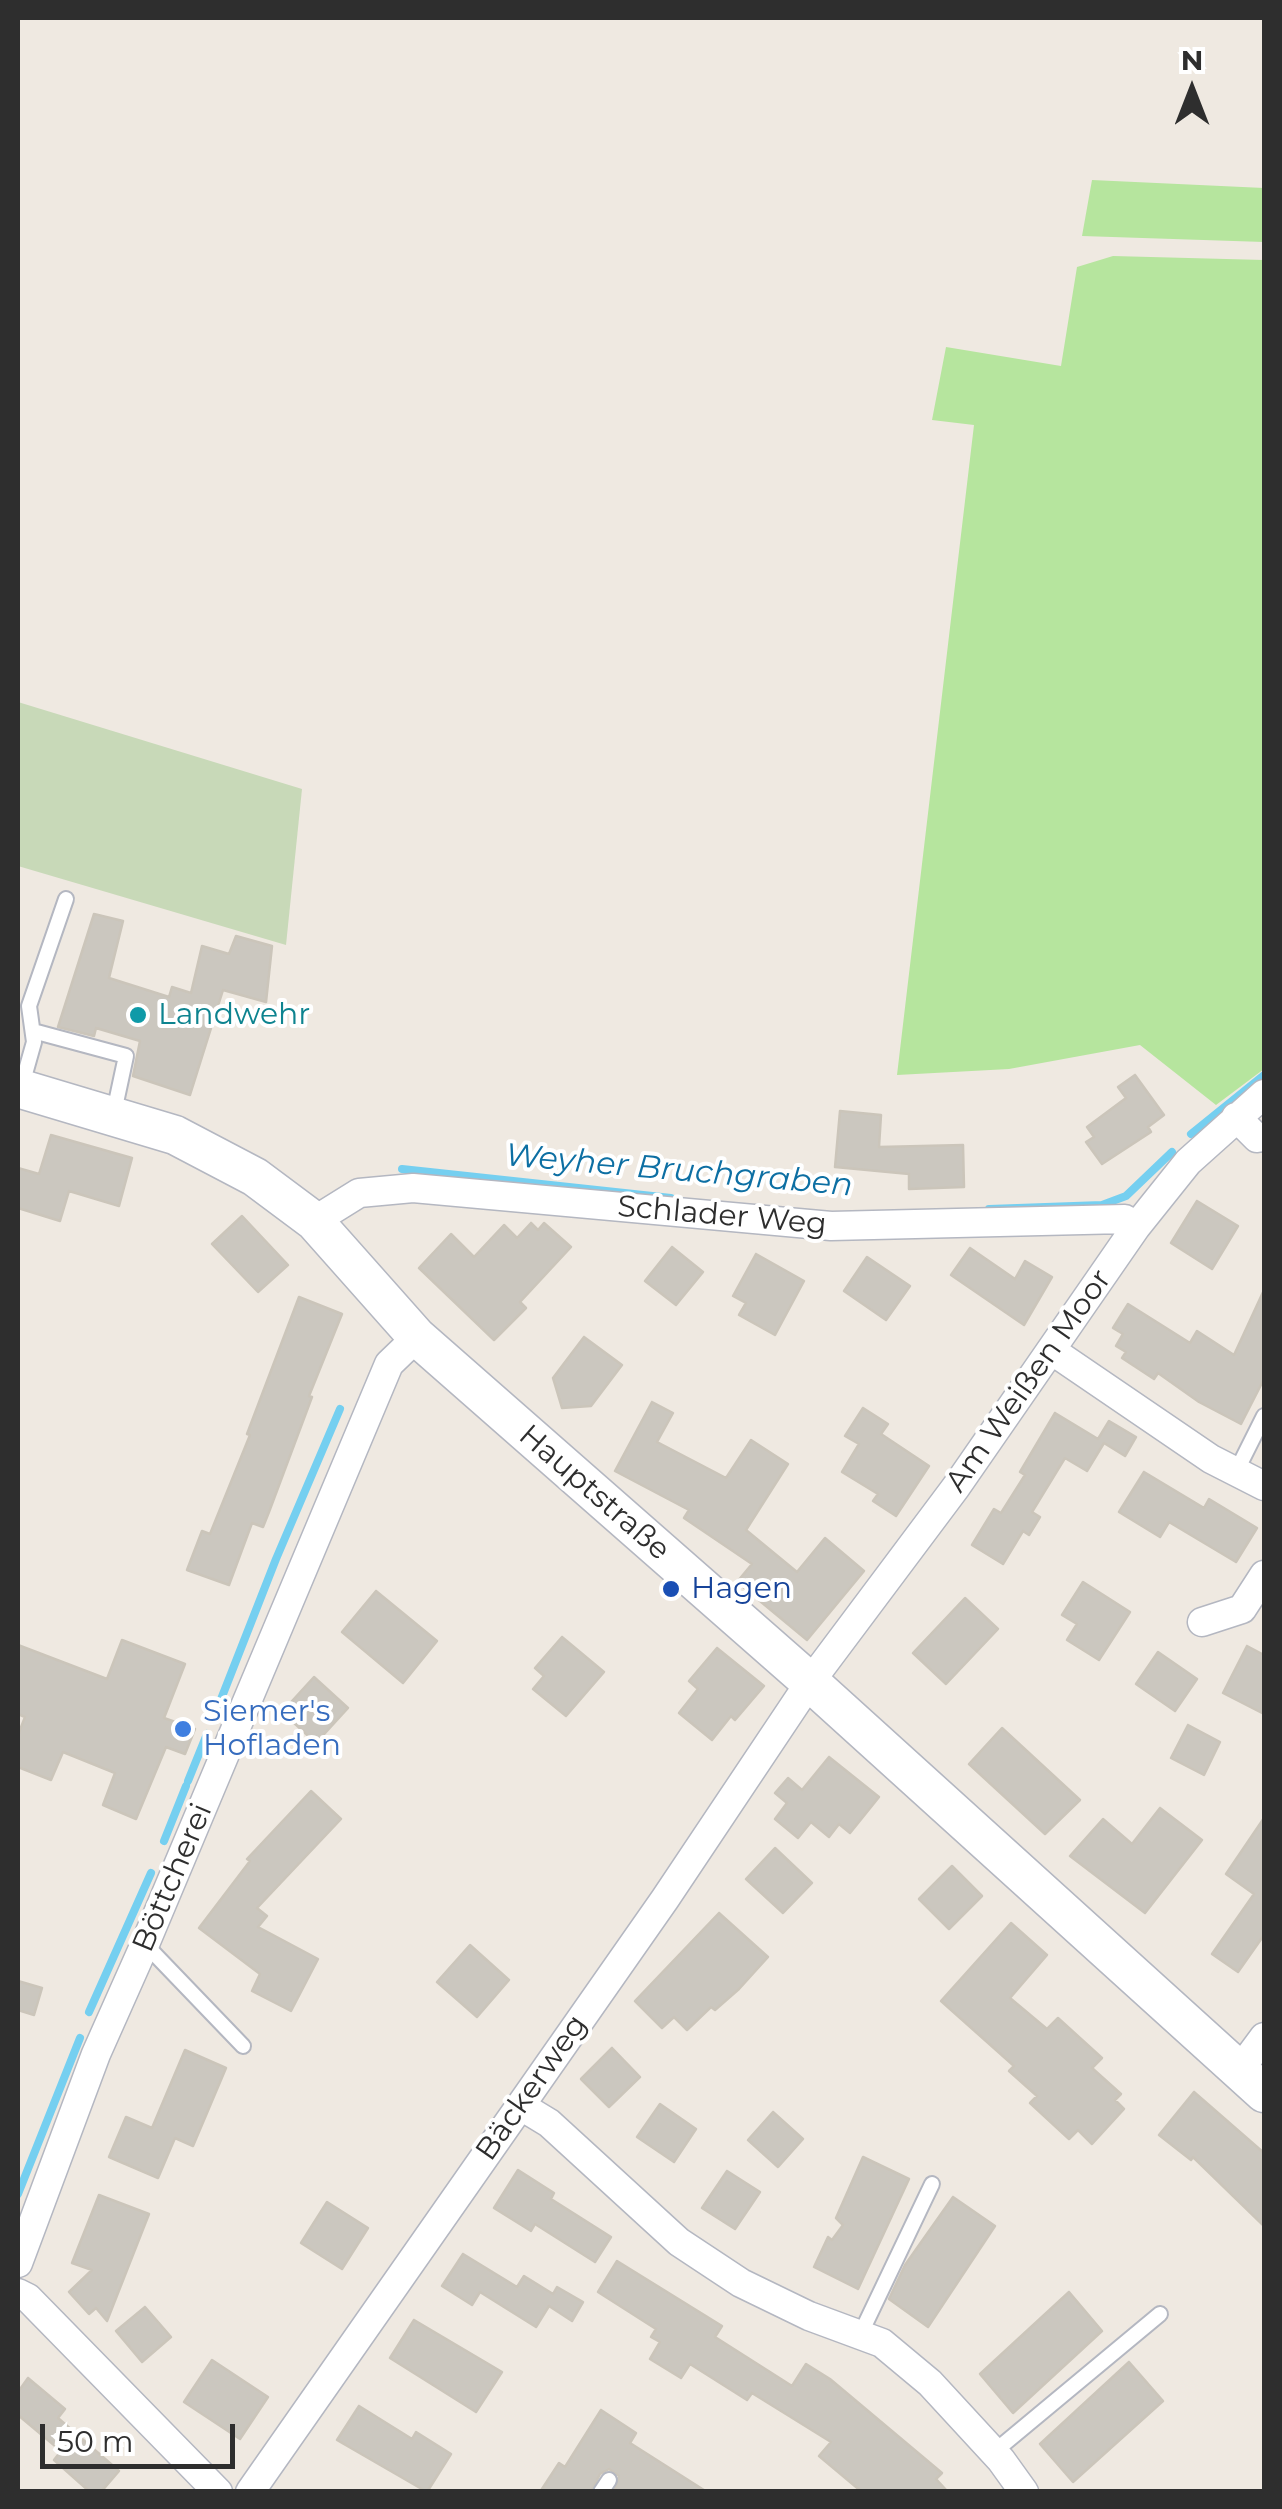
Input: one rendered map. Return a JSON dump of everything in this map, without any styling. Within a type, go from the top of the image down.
[{"type":"main road","name":"Hauptstraße","points":[[19,1088],[175,1135],[255,1177],[314,1221],[417,1337],[810,1682],[1253,2081]]},
{"type":"street","name":"Am Weißen Moor","points":[[810,1682],[956,1487],[1136,1227],[1188,1162],[1264,1094]]},
{"type":"street","points":[[1236,1118],[1257,1138],[1264,1137]]},
{"type":"street","name":"Schlader Weg","points":[[314,1221],[360,1194],[413,1188],[830,1226],[1125,1219],[1136,1227]]},
{"type":"street","name":"Böttcherei","points":[[18,2263],[96,2054],[146,1944],[389,1364],[417,1337]]},
{"type":"street","points":[[1051,1350],[1211,1458],[1264,1486]]},
{"type":"street","points":[[1202,1622],[1242,1609],[1264,1575]]},
{"type":"street","name":"Bäckerweg","points":[[250,2492],[393,2283],[521,2106],[810,1682]]},
{"type":"street","points":[[1253,2081],[1264,2036]]},
{"type":"street","points":[[521,2106],[549,2123],[678,2242],[741,2282],[809,2316],[882,2342],[930,2383],[994,2452],[1024,2492]]},
{"type":"street","points":[[18,2293],[28,2298],[218,2492]]},
{"type":"lane","points":[[19,1088],[34,1042],[30,1006],[66,898]]},
{"type":"lane","points":[[33,1031],[126,1056],[113,1116]]},
{"type":"lane","points":[[1236,1472],[1264,1416]]},
{"type":"lane","points":[[146,1944],[243,2046]]},
{"type":"lane","points":[[860,2335],[932,2184]]},
{"type":"lane","points":[[994,2452],[1160,2314]]},
{"type":"green space","points":[[1092,180],[1264,188],[1264,242],[1082,236]]},
{"type":"green space","points":[[1113,256],[1264,260],[1264,1069],[1216,1105],[1140,1045],[1009,1069],[897,1075],[974,425],[932,420],[946,347],[1061,366],[1077,267]]},
{"type":"green space","points":[[18,702],[302,789],[286,945],[18,866]]},
{"type":"building","name":"Landwehr","points":[[94,914],[123,921],[109,978],[169,997],[172,987],[191,993],[202,946],[229,954],[236,936],[272,946],[266,1002],[223,990],[190,1095],[133,1076],[140,1041],[96,1028],[94,1036],[58,1027]]},
{"type":"building","points":[[1135,1075],[1164,1115],[1148,1127],[1151,1132],[1102,1164],[1086,1142],[1094,1137],[1087,1127],[1126,1098],[1118,1087]]},
{"type":"building","points":[[840,1111],[881,1115],[879,1147],[963,1145],[964,1187],[909,1189],[909,1174],[835,1167]]},
{"type":"building","points":[[51,1135],[132,1158],[119,1206],[69,1191],[60,1221],[18,1208],[18,1168],[39,1174]]},
{"type":"building","points":[[1197,1201],[1238,1226],[1212,1269],[1171,1243]]},
{"type":"building","points":[[242,1216],[288,1265],[258,1292],[212,1244]]},
{"type":"building","points":[[531,1223],[538,1230],[544,1223],[571,1247],[520,1302],[526,1308],[494,1340],[419,1268],[451,1234],[474,1257],[504,1225],[517,1238]]},
{"type":"building","points":[[672,1247],[703,1272],[676,1305],[645,1281]]},
{"type":"building","points":[[970,1248],[1015,1279],[1025,1261],[1052,1277],[1024,1325],[951,1275]]},
{"type":"building","points":[[756,1254],[804,1281],[775,1335],[739,1315],[746,1303],[733,1296]]},
{"type":"building","points":[[867,1257],[910,1286],[886,1320],[844,1291]]},
{"type":"building","points":[[1264,1290],[1264,1379],[1241,1424],[1199,1402],[1158,1373],[1154,1379],[1122,1358],[1126,1352],[1116,1346],[1123,1334],[1113,1328],[1128,1304],[1190,1343],[1197,1331],[1234,1355]]},
{"type":"building","points":[[299,1297],[342,1314],[263,1527],[252,1523],[229,1585],[187,1570],[202,1531],[210,1534]]},
{"type":"building","points":[[584,1337],[622,1365],[591,1406],[562,1408],[553,1378]]},
{"type":"building","points":[[652,1402],[673,1413],[657,1442],[726,1478],[751,1440],[788,1464],[746,1530],[797,1572],[825,1538],[864,1571],[807,1640],[737,1582],[752,1564],[684,1518],[689,1510],[615,1471]]},
{"type":"building","points":[[863,1408],[888,1424],[881,1434],[929,1466],[896,1516],[873,1501],[878,1494],[842,1472],[859,1444],[845,1436]]},
{"type":"building","points":[[1055,1413],[1098,1439],[1109,1421],[1136,1437],[1125,1456],[1104,1443],[1087,1471],[1065,1458],[1032,1512],[1040,1517],[1029,1535],[1023,1531],[1003,1564],[972,1545],[994,1509],[1001,1513],[1025,1475],[1020,1472]]},
{"type":"building","points":[[1144,1472],[1204,1508],[1209,1499],[1257,1528],[1236,1562],[1169,1522],[1160,1537],[1119,1512]]},
{"type":"building","points":[[1083,1582],[1130,1612],[1099,1660],[1067,1640],[1077,1624],[1062,1615]]},
{"type":"building","points":[[376,1591],[437,1641],[403,1683],[342,1632]]},
{"type":"building","points":[[965,1598],[998,1629],[946,1684],[913,1653]]},
{"type":"building","points":[[562,1637],[604,1672],[566,1716],[533,1689],[544,1676],[535,1668]]},
{"type":"building","points":[[122,1640],[185,1664],[164,1718],[195,1729],[185,1754],[166,1747],[136,1819],[103,1805],[115,1773],[63,1752],[51,1780],[18,1767],[18,1735],[25,1717],[18,1714],[18,1645],[107,1679]]},
{"type":"building","points":[[1247,1646],[1264,1655],[1264,1714],[1223,1693]]},
{"type":"building","points":[[717,1648],[764,1686],[712,1740],[679,1713],[698,1689],[689,1681]]},
{"type":"building","points":[[1158,1652],[1197,1679],[1175,1711],[1136,1684]]},
{"type":"building","points":[[314,1677],[348,1708],[316,1743],[282,1712]]},
{"type":"building","points":[[1188,1725],[1220,1742],[1204,1775],[1171,1758]]},
{"type":"building","points":[[1002,1728],[1080,1800],[1045,1834],[969,1764]]},
{"type":"building","points":[[829,1757],[879,1797],[850,1833],[839,1824],[829,1837],[811,1822],[798,1838],[775,1819],[787,1803],[775,1793],[788,1778],[802,1790]]},
{"type":"building","points":[[311,1791],[341,1819],[257,1908],[267,1916],[258,1927],[318,1959],[291,2011],[252,1991],[260,1974],[199,1928],[250,1861],[247,1859]]},
{"type":"building","points":[[1160,1808],[1202,1840],[1145,1913],[1070,1856],[1103,1819],[1132,1844]]},
{"type":"building","points":[[1264,1818],[1264,1935],[1238,1972],[1212,1954],[1254,1894],[1226,1874]]},
{"type":"building","points":[[775,1848],[812,1883],[783,1913],[746,1879]]},
{"type":"building","points":[[952,1866],[982,1896],[949,1929],[919,1899]]},
{"type":"building","points":[[719,1913],[768,1957],[739,1989],[715,2010],[711,2007],[687,2030],[674,2017],[662,2028],[635,2001]]},
{"type":"building","points":[[1011,1923],[1047,1955],[1010,1998],[1047,2029],[1058,2018],[1102,2058],[1092,2068],[1121,2094],[1115,2100],[1124,2109],[1092,2144],[1078,2130],[1069,2139],[1030,2103],[1037,2096],[1009,2071],[1014,2066],[941,2001]]},
{"type":"building","points":[[470,1945],[509,1980],[477,2017],[437,1982]]},
{"type":"building","points":[[18,1981],[42,1988],[34,2015],[18,2010]]},
{"type":"building","points":[[612,2048],[640,2077],[609,2107],[581,2079]]},
{"type":"building","points":[[185,2050],[226,2068],[193,2146],[175,2138],[158,2178],[109,2157],[126,2117],[152,2128]]},
{"type":"building","points":[[1194,2092],[1264,2153],[1264,2226],[1193,2157],[1191,2160],[1159,2135]]},
{"type":"building","points":[[660,2104],[696,2129],[674,2162],[637,2137]]},
{"type":"building","points":[[773,2112],[803,2139],[778,2167],[748,2140]]},
{"type":"building","points":[[863,2157],[909,2179],[858,2289],[814,2267],[828,2237],[832,2240],[843,2225],[836,2218]]},
{"type":"building","points":[[518,2170],[554,2193],[551,2199],[611,2237],[595,2262],[535,2224],[531,2231],[494,2208]]},
{"type":"building","points":[[727,2171],[760,2192],[735,2229],[702,2208]]},
{"type":"building","points":[[99,2195],[149,2214],[107,2321],[96,2308],[89,2314],[69,2292],[92,2270],[72,2263]]},
{"type":"building","points":[[953,2197],[995,2226],[928,2327],[889,2299],[905,2265]]},
{"type":"building","points":[[327,2202],[368,2228],[342,2269],[301,2243]]},
{"type":"building","points":[[463,2254],[517,2287],[524,2276],[553,2294],[557,2287],[583,2302],[572,2321],[549,2306],[536,2327],[480,2292],[472,2305],[442,2286]]},
{"type":"building","points":[[617,2261],[722,2326],[715,2337],[792,2386],[806,2364],[830,2379],[942,2473],[936,2479],[948,2492],[862,2492],[819,2456],[831,2442],[752,2393],[747,2400],[690,2364],[681,2378],[650,2359],[660,2342],[651,2337],[656,2329],[598,2292]]},
{"type":"building","points":[[1069,2292],[1102,2331],[1013,2413],[980,2374]]},
{"type":"building","points":[[145,2307],[171,2337],[142,2362],[116,2331]]},
{"type":"building","points":[[414,2320],[502,2372],[476,2412],[390,2358]]},
{"type":"building","points":[[212,2360],[268,2397],[240,2439],[184,2402]]},
{"type":"building","points":[[1129,2362],[1163,2401],[1073,2482],[1040,2444]]},
{"type":"building","points":[[28,2378],[65,2409],[58,2418],[119,2471],[101,2492],[90,2492],[54,2460],[61,2451],[18,2415],[18,2392]]},
{"type":"building","points":[[359,2406],[412,2439],[416,2432],[451,2454],[427,2492],[337,2440]]},
{"type":"building","points":[[601,2410],[636,2433],[630,2443],[707,2492],[614,2492],[619,2476],[609,2469],[600,2474],[591,2492],[540,2492],[559,2463],[565,2467]]},
{"type":"waterway","name":"Weyher Bruchgraben","points":[[1191,1134],[1264,1075]]},
{"type":"waterway","name":"Weyher Bruchgraben","points":[[989,1209],[1102,1205],[1126,1196],[1172,1152]]},
{"type":"waterway","name":"Weyher Bruchgraben","points":[[402,1169],[671,1198]]},
{"type":"waterway","name":"Weyher Bruchgraben","points":[[214,1717],[340,1409]]},
{"type":"waterway","name":"Weyher Bruchgraben","points":[[188,1781],[207,1734]]},
{"type":"waterway","name":"Weyher Bruchgraben","points":[[164,1841],[186,1786]]},
{"type":"waterway","name":"Weyher Bruchgraben","points":[[89,2012],[151,1873]]},
{"type":"waterway","name":"Weyher Bruchgraben","points":[[18,2194],[80,2038]]},
{"type":"place","name":"Landwehr","points":[[138,1015]]},
{"type":"place","name":"Hagen","points":[[671,1589]]},
{"type":"place","name":"Siemer's Hofladen","points":[[183,1729]]}]
